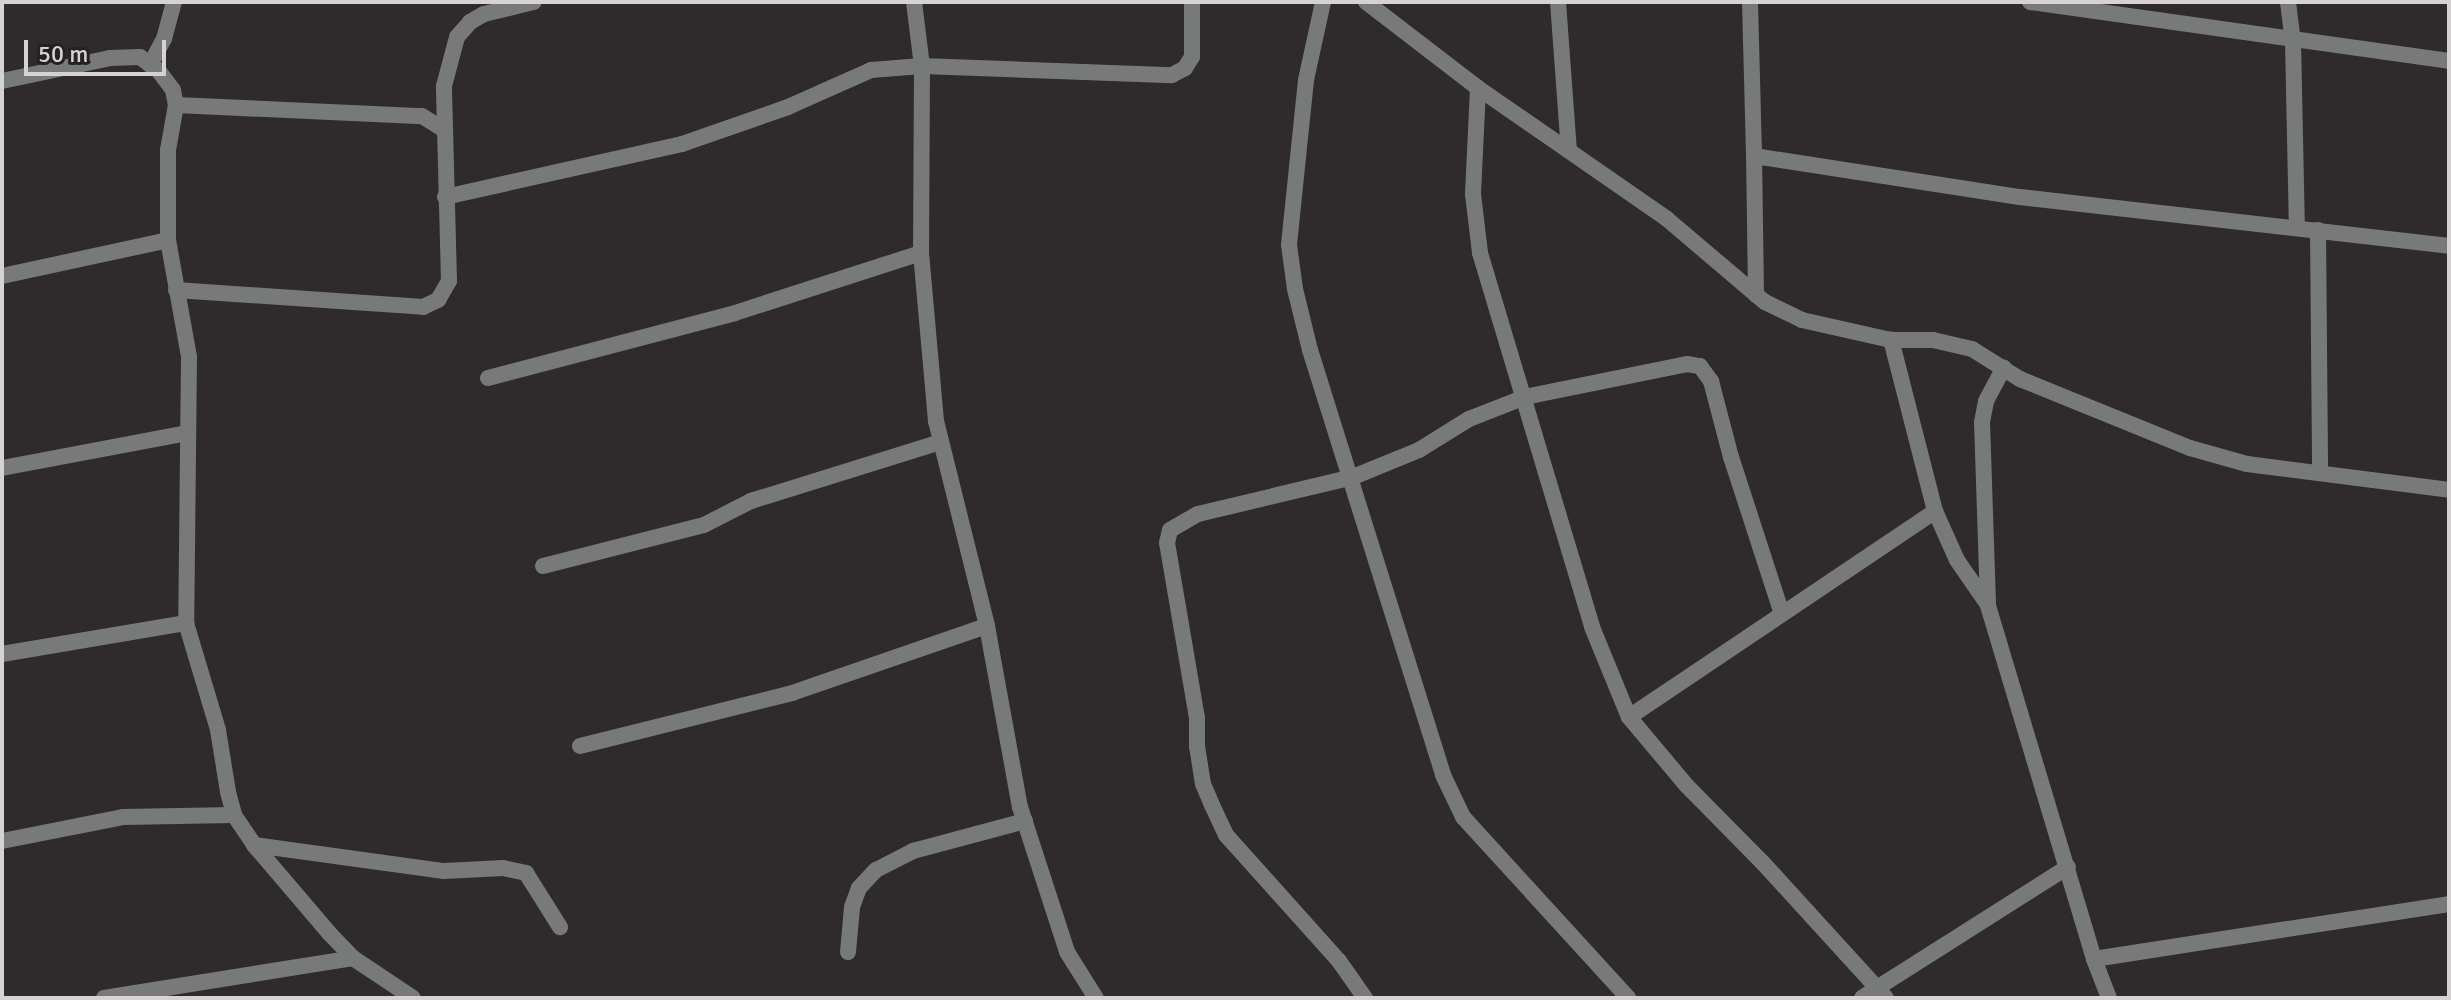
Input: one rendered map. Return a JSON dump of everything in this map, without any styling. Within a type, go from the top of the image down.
[{"type":"street","points":[[150,65],[164,39],[174,2]]},
{"type":"street","points":[[176,290],[423,307],[438,300],[449,281],[444,86],[457,37],[470,22],[484,14],[534,2]]},
{"type":"street","points":[[914,2],[922,66],[921,253],[936,421],[987,626],[1025,821],[1067,952],[1096,998]]},
{"type":"street","points":[[445,197],[682,144],[788,107],[871,70],[922,66],[1172,75],[1185,68],[1192,57],[1192,2]]},
{"type":"street","points":[[1323,2],[1306,80],[1289,245],[1295,289],[1310,350],[1353,477],[1443,775],[1463,817],[1628,998]]},
{"type":"street","points":[[1366,2],[1478,88],[1667,219],[1756,295],[1802,320],[1891,340],[1933,340],[1972,349],[2020,379],[2190,448],[2247,464],[2449,490]]},
{"type":"street","points":[[1558,2],[1569,151]]},
{"type":"street","points":[[1750,2],[1756,295]]},
{"type":"street","points":[[2030,2],[2449,61]]},
{"type":"street","points":[[2288,2],[2293,41],[2297,227]]},
{"type":"street","points":[[2,81],[110,58],[140,57],[173,90],[176,105],[168,150],[168,240],[189,357],[186,623],[218,730],[234,815],[254,845],[353,958],[413,998]]},
{"type":"street","points":[[1478,88],[1473,194],[1480,253],[1592,627],[1629,717],[1687,786],[1763,863],[1882,993]]},
{"type":"street","points":[[176,105],[422,116],[443,129]]},
{"type":"street","points":[[1754,156],[2020,197],[2449,246]]},
{"type":"street","points":[[2318,230],[2320,473]]},
{"type":"street","points":[[2,276],[168,240]]},
{"type":"street","points":[[488,378],[735,313],[921,253]]},
{"type":"street","points":[[1891,340],[1935,511],[1957,560],[1988,605]]},
{"type":"street","points":[[1365,998],[1339,961],[1226,835],[1212,805],[1199,759],[1197,718],[1167,543],[1170,530],[1198,514],[1353,477],[1419,450],[1469,419],[1525,397],[1687,364],[1700,366],[1711,381],[1731,457],[1782,614]]},
{"type":"street","points":[[2004,367],[1986,401],[1982,422],[1988,605],[2094,959],[2109,998]]},
{"type":"street","points":[[2,468],[187,433]]},
{"type":"street","points":[[543,566],[704,525],[751,501],[941,442]]},
{"type":"street","points":[[1629,717],[1935,511]]},
{"type":"street","points":[[2,654],[186,623]]},
{"type":"street","points":[[580,746],[792,693],[987,626]]},
{"type":"street","points":[[2,841],[123,817],[234,815]]},
{"type":"street","points":[[848,952],[852,907],[859,888],[876,870],[913,851],[1025,821]]},
{"type":"street","points":[[254,845],[444,871],[503,868],[526,873],[560,927]]},
{"type":"street","points":[[1862,998],[1882,993],[2068,867]]},
{"type":"street","points":[[2094,959],[2449,904]]},
{"type":"street","points":[[104,998],[353,958]]}]
